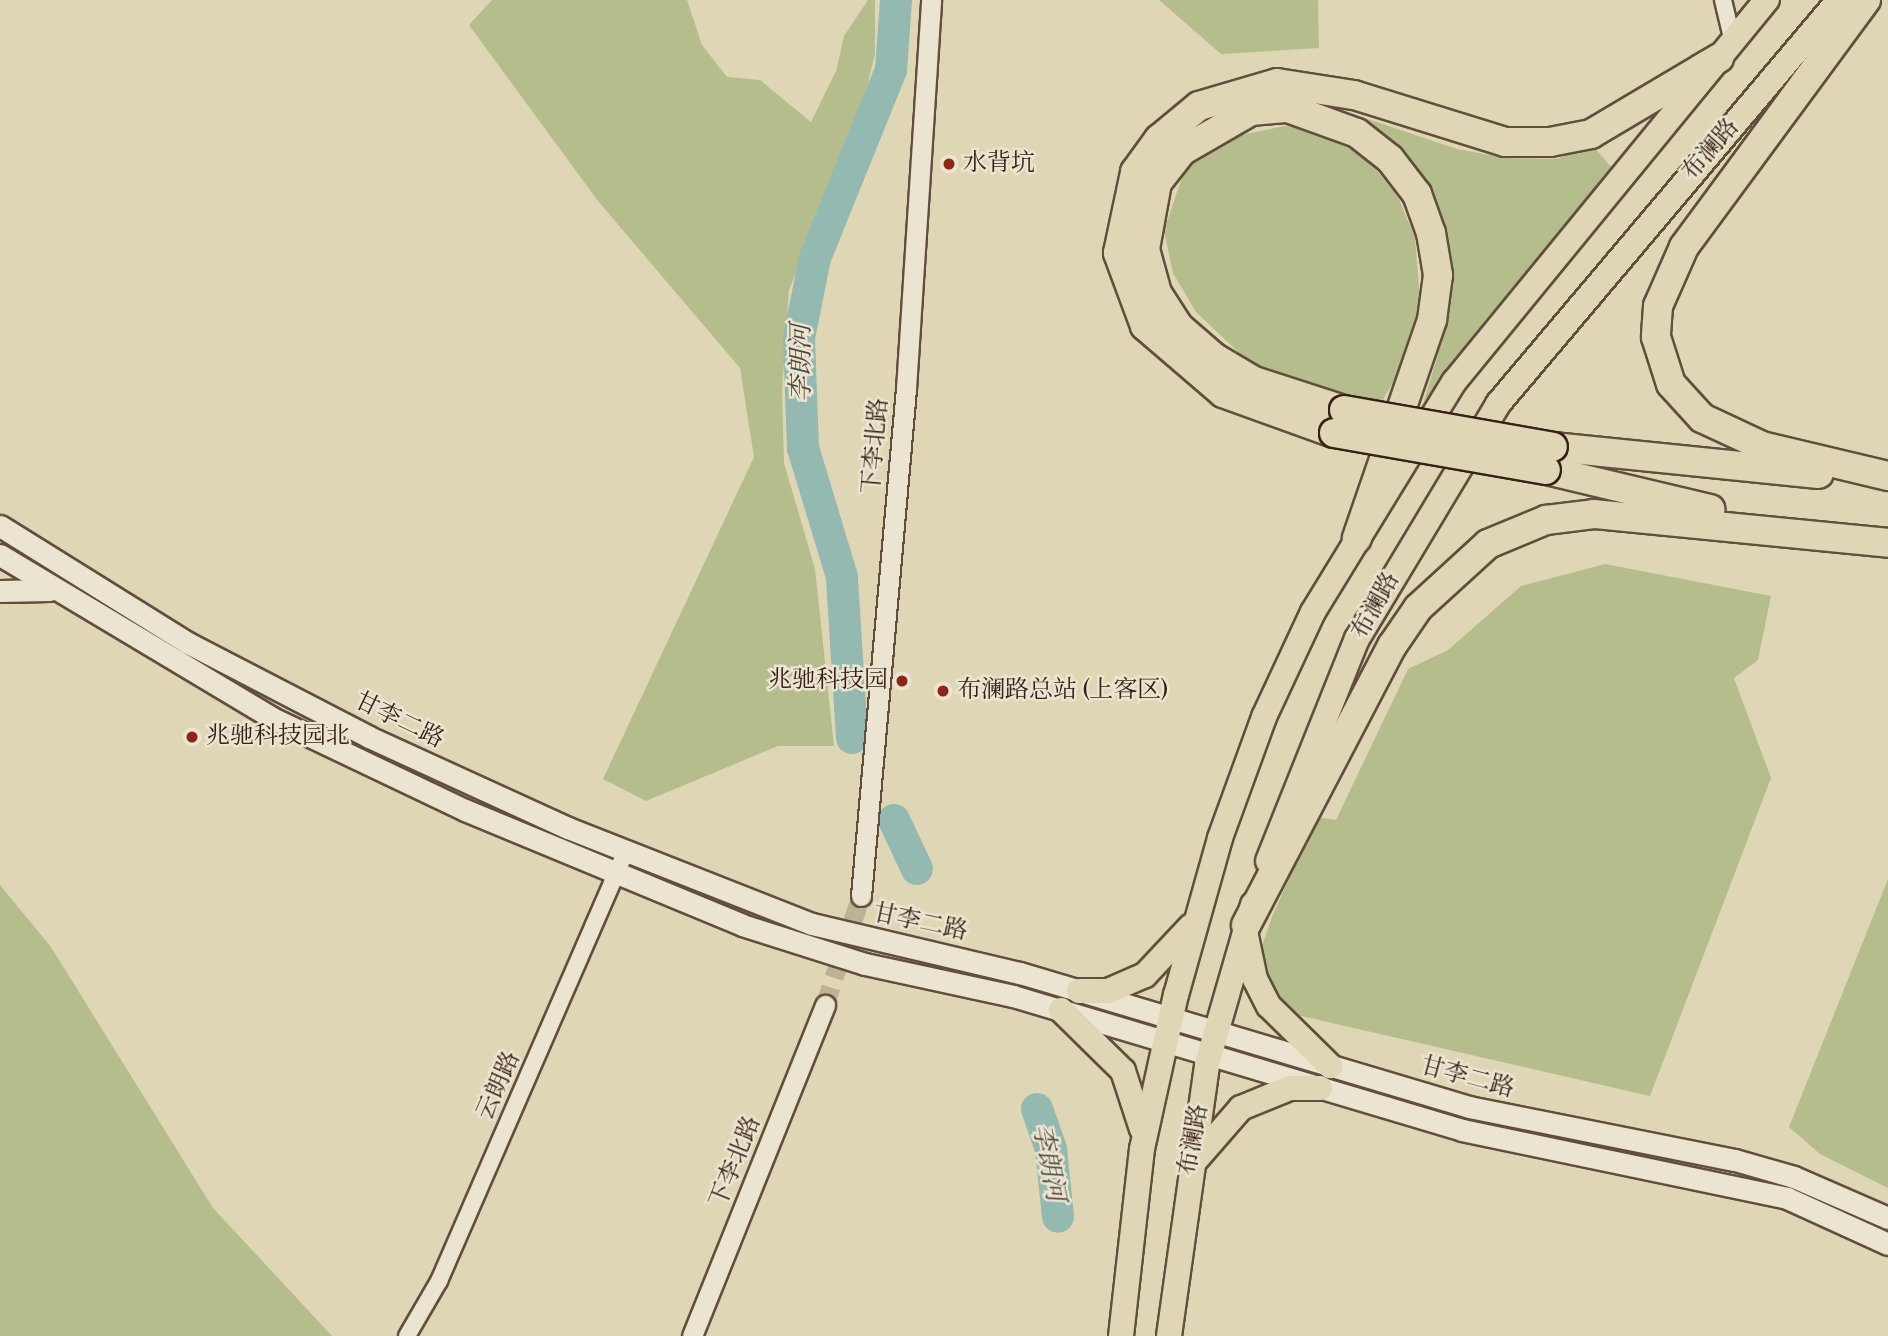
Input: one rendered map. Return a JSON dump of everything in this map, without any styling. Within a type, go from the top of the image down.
[{"type":"highway","points":[[1866,0],[1684,247],[1658,306],[1656,337],[1671,384],[1702,418],[1762,446],[1888,477]]},
{"type":"highway","points":[[1726,50],[1615,122],[1550,142],[1506,142],[1354,95],[1277,83],[1199,106],[1159,139],[1136,172],[1118,253],[1145,326],[1223,393],[1339,421],[1549,458],[1888,477]]},
{"type":"highway","points":[[1339,421],[1254,381],[1215,358],[1179,327],[1157,293],[1145,249],[1157,183],[1182,151],[1251,111],[1288,108],[1357,132],[1390,159],[1417,194],[1431,233],[1438,275],[1432,320],[1357,538]]},
{"type":"highway","points":[[1549,458],[1779,528]]},
{"type":"highway","points":[[1246,925],[1392,646],[1418,608],[1488,544],[1572,515],[1779,528],[1888,542]]},
{"type":"main road","name":"布澜路","points":[[1121,1336],[1142,1149],[1167,1029],[1199,914],[1264,717],[1357,538],[1454,382],[1767,0]]},
{"type":"main road","name":"布澜路","points":[[1169,1336],[1188,1175],[1213,1043],[1246,925],[1357,639],[1498,404],[1579,300],[1839,0]]},
{"type":"main road","name":"甘李二路","points":[[0,526],[285,694],[475,787],[812,925],[1079,990],[1167,1029]]},
{"type":"main road","name":"甘李二路","points":[[0,555],[53,590],[272,718],[616,874],[803,946],[1061,1010],[1167,1029],[1325,1077],[1462,1130],[1787,1198],[1888,1244]]},
{"type":"main road","points":[[0,591],[53,590]]},
{"type":"main road","points":[[1079,990],[1108,991],[1145,975],[1199,914]]},
{"type":"main road","points":[[1188,1175],[1199,1151],[1241,1108],[1325,1077],[1269,1006],[1247,953],[1246,925]]},
{"type":"main road","points":[[1061,1010],[1123,1071],[1141,1119],[1142,1149]]},
{"type":"main road","name":"甘李二路","points":[[1325,1077],[1534,1123],[1735,1160],[1794,1177],[1888,1218]]},
{"type":"street","name":"下李北路","points":[[861,896],[906,390],[930,0]]},
{"type":"street","points":[[1723,0],[1726,50]]},
{"type":"street","name":"云朗路","points":[[407,1336],[439,1281],[626,851]]},
{"type":"street","name":"下李北路","points":[[692,1336],[825,1005]]},
{"type":"green space","points":[[492,0],[687,0],[702,45],[727,77],[760,80],[811,122],[836,71],[844,36],[868,0],[875,0],[875,54],[860,115],[789,290],[782,391],[784,463],[815,569],[834,746],[778,746],[646,801],[603,779],[754,457],[740,368],[598,201],[469,25]]},
{"type":"green space","points":[[1159,0],[1318,0],[1319,48],[1221,54]]},
{"type":"green space","points":[[1308,99],[1457,149],[1506,158],[1556,159],[1593,146],[1612,168],[1424,401],[1441,344],[1439,237],[1343,113]]},
{"type":"green space","points":[[1295,124],[1328,135],[1370,162],[1398,197],[1415,238],[1420,300],[1413,349],[1382,401],[1291,382],[1252,365],[1196,312],[1173,273],[1164,231],[1184,171],[1211,141]]},
{"type":"green space","points":[[1605,564],[1771,596],[1758,660],[1734,678],[1771,778],[1650,1096],[1284,1012],[1266,991],[1261,949],[1272,917],[1316,817],[1336,820],[1408,669],[1448,650],[1521,586]]},
{"type":"green space","points":[[1888,879],[1888,1188],[1820,1154],[1789,1127]]},
{"type":"green space","points":[[0,885],[51,947],[213,1208],[332,1336],[0,1336]]},
{"type":"waterway","name":"李朗河","points":[[852,738],[842,577],[803,448],[799,338],[815,258],[891,70],[896,0]]},
{"type":"waterway","name":"李朗河","points":[[894,820],[917,869]]},
{"type":"waterway","name":"李朗河","points":[[1037,1109],[1051,1149],[1058,1217]]},
{"type":"tunnel","points":[[825,1005],[861,896]]},
{"type":"place","name":"水背坑","points":[[949,164]]},
{"type":"place","name":"兆驰科技园","points":[[902,681]]},
{"type":"place","name":"布澜路总站 (上客区)","points":[[943,691]]},
{"type":"place","name":"兆驰科技园北","points":[[192,737]]}]
